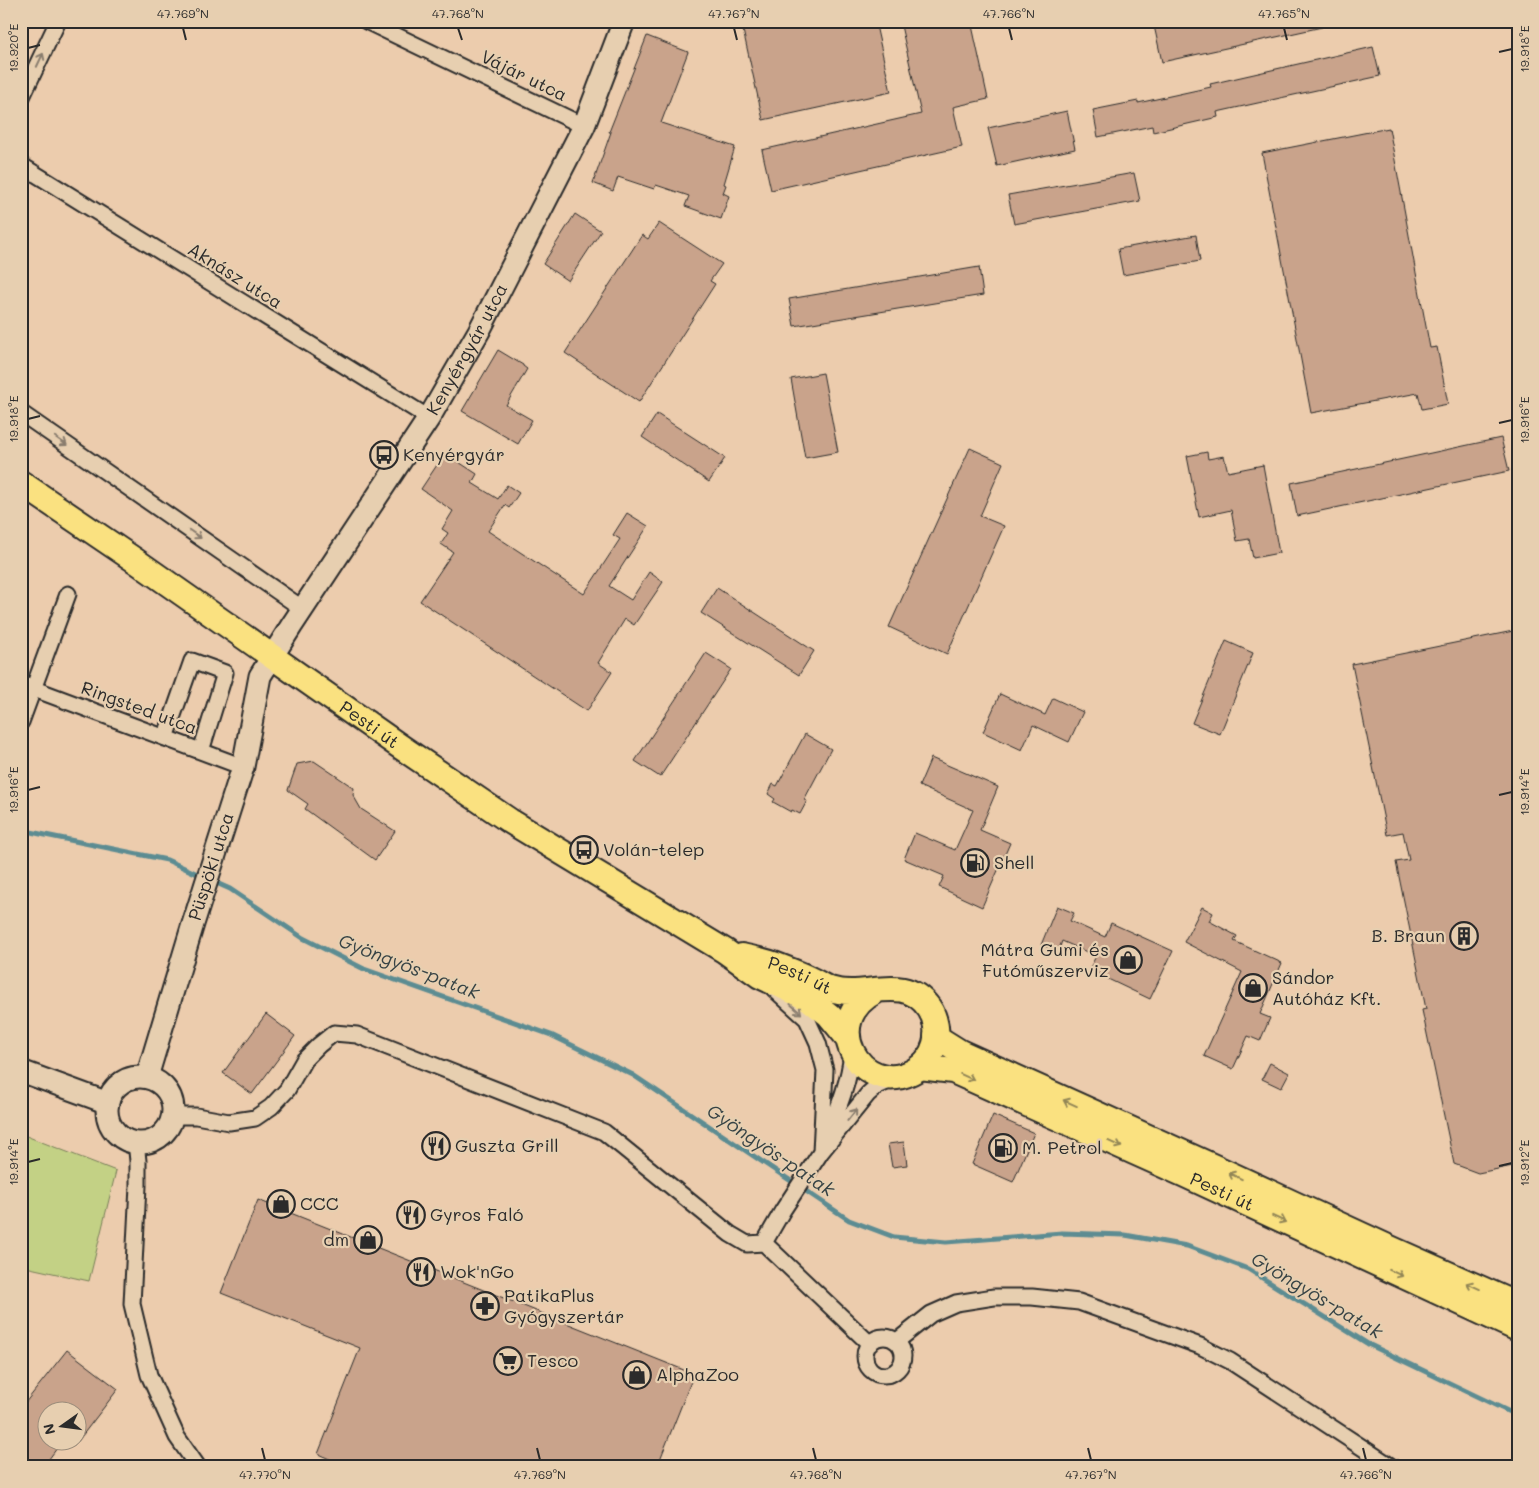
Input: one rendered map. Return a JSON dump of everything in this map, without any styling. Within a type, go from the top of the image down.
[{"type":"main road","name":"Pesti út","points":[[21,483],[510,821],[725,951],[760,976],[809,1000],[829,1014],[862,1066],[878,1075],[898,1077]]},
{"type":"main road","name":"Pesti út","points":[[725,951],[776,964],[830,989],[852,993],[894,988],[911,992],[919,997],[931,1010],[936,1037],[960,1052],[1232,1175],[1392,1250],[1518,1305]]},
{"type":"main road","points":[[850,1046],[848,1022],[855,1007],[861,1000],[876,991]]},
{"type":"main road","points":[[898,1077],[920,1067],[931,1054],[936,1037]]},
{"type":"main road","name":"Pesti út","points":[[920,1067],[953,1071],[1184,1174],[1518,1330]]},
{"type":"street","points":[[21,99],[58,21]]},
{"type":"street","name":"Vájár utca","points":[[366,21],[584,126]]},
{"type":"street","name":"Kenyérgyár utca","points":[[272,656],[429,418],[479,331],[584,126],[624,21]]},
{"type":"street","name":"Aknász utca","points":[[21,165],[429,418]]},
{"type":"street","points":[[21,413],[303,609]]},
{"type":"street","points":[[21,722],[27,686],[68,594]]},
{"type":"street","name":"Püspöki utca","points":[[147,1078],[200,901],[243,767],[260,676],[272,656]]},
{"type":"street","points":[[165,738],[192,661],[225,673],[201,751]]},
{"type":"street","name":"Ringsted utca","points":[[27,686],[243,767]]},
{"type":"street","points":[[760,976],[807,1019],[818,1043],[825,1070],[817,1157]]},
{"type":"street","points":[[172,1116],[196,1116],[229,1122],[255,1118],[271,1107],[287,1090],[304,1060],[319,1044],[334,1033],[357,1036],[604,1132],[730,1234],[747,1244],[764,1243],[870,1344]]},
{"type":"street","points":[[817,1157],[846,1087],[851,1069],[850,1046]]},
{"type":"street","points":[[21,1071],[108,1103]]},
{"type":"street","points":[[764,1243],[817,1157],[868,1094],[876,1087],[898,1077]]},
{"type":"street","points":[[147,1078],[154,1080],[168,1093],[172,1104],[172,1116],[169,1124],[160,1135],[143,1142],[136,1142],[122,1137],[115,1130],[108,1117],[108,1103],[112,1091],[127,1079],[147,1078]]},
{"type":"street","points":[[136,1142],[138,1186],[132,1304],[149,1375],[177,1437],[198,1467]]},
{"type":"street","points":[[897,1341],[931,1314],[956,1303],[994,1297],[1032,1297],[1079,1302],[1200,1346],[1230,1361],[1392,1467]]},
{"type":"street","points":[[883,1337],[892,1338],[897,1341],[902,1350],[903,1359],[897,1369],[892,1373],[886,1374],[879,1374],[873,1371],[866,1362],[865,1352],[870,1344],[883,1337]]},
{"type":"green space","points":[[21,1134],[116,1171],[89,1281],[21,1266]]},
{"type":"building","points":[[741,21],[875,21],[891,92],[763,120]]},
{"type":"building","points":[[900,21],[971,21],[988,99],[953,107],[962,147],[771,190],[762,150],[921,114]]},
{"type":"building","points":[[1153,21],[1321,21],[1322,27],[1162,62]]},
{"type":"building","points":[[647,36],[688,52],[661,123],[735,147],[724,184],[726,185],[723,193],[729,196],[721,219],[685,206],[689,196],[656,185],[654,189],[618,177],[613,191],[593,183],[611,132],[609,132]]},
{"type":"building","points":[[1373,47],[1380,76],[1217,112],[1218,117],[1153,132],[1152,126],[1098,137],[1093,110],[1138,101],[1138,103],[1211,87],[1210,84]]},
{"type":"building","points":[[1067,111],[1075,149],[997,166],[988,128]]},
{"type":"building","points":[[1389,128],[1430,348],[1437,347],[1448,404],[1422,409],[1418,393],[1311,413],[1262,153]]},
{"type":"building","points":[[1134,173],[1140,201],[1014,224],[1008,195]]},
{"type":"building","points":[[575,214],[601,231],[568,281],[543,264]]},
{"type":"building","points":[[659,223],[722,264],[710,281],[715,284],[639,402],[565,353],[642,235],[648,239]]},
{"type":"building","points":[[1196,235],[1200,261],[1123,275],[1118,249]]},
{"type":"building","points":[[979,267],[983,295],[794,326],[789,299]]},
{"type":"building","points":[[498,350],[527,369],[506,405],[532,420],[518,444],[462,411]]},
{"type":"building","points":[[823,373],[838,452],[805,458],[791,379]]},
{"type":"building","points":[[657,414],[725,458],[709,482],[642,437]]},
{"type":"building","points":[[1501,438],[1509,471],[1297,516],[1291,483]]},
{"type":"building","points":[[970,448],[1003,463],[980,516],[1004,526],[947,654],[889,627]]},
{"type":"building","points":[[1207,452],[1208,459],[1224,456],[1228,472],[1263,465],[1279,553],[1253,558],[1249,539],[1237,541],[1231,510],[1199,517],[1187,456]]},
{"type":"building","points":[[445,453],[477,474],[472,483],[498,499],[507,485],[519,493],[509,508],[505,505],[488,531],[584,594],[620,539],[613,535],[627,513],[648,526],[609,586],[631,600],[649,572],[663,582],[634,625],[625,619],[598,663],[612,672],[587,711],[420,601],[453,552],[441,544],[448,533],[442,529],[453,511],[421,489]]},
{"type":"building","points":[[717,588],[814,651],[799,675],[701,613]]},
{"type":"building","name":"B. Braun","points":[[1513,631],[1518,653],[1518,1165],[1478,1173],[1454,1164],[1422,1010],[1426,1009],[1396,862],[1409,860],[1403,832],[1387,835],[1352,664]]},
{"type":"building","points":[[1226,641],[1253,653],[1220,734],[1192,723]]},
{"type":"building","points":[[706,653],[731,669],[660,777],[635,761]]},
{"type":"building","points":[[1000,694],[1045,715],[1053,698],[1083,712],[1069,742],[1033,725],[1022,750],[983,732]]},
{"type":"building","points":[[805,734],[831,749],[804,800],[807,801],[800,814],[792,810],[791,812],[773,802],[775,799],[768,794],[773,784],[777,786]]},
{"type":"building","points":[[931,758],[998,787],[980,830],[1010,843],[982,907],[939,887],[944,876],[904,859],[915,833],[955,850],[973,810],[919,786]]},
{"type":"building","points":[[314,761],[354,788],[353,795],[361,809],[395,831],[375,860],[305,809],[308,804],[288,790],[297,764]]},
{"type":"building","points":[[1057,906],[1074,913],[1070,921],[1105,937],[1111,923],[1173,951],[1150,999],[1089,970],[1096,956],[1062,941],[1058,952],[1041,945]]},
{"type":"building","name":"Sándor Autóház Kft.","points":[[1202,907],[1213,913],[1209,921],[1237,936],[1234,941],[1282,963],[1260,1014],[1270,1018],[1260,1041],[1248,1036],[1233,1069],[1204,1056],[1242,972],[1184,942]]},
{"type":"building","points":[[266,1014],[295,1036],[252,1094],[223,1073]]},
{"type":"building","points":[[1270,1063],[1289,1073],[1281,1088],[1262,1079]]},
{"type":"building","name":"M. Petrol","points":[[993,1115],[1034,1133],[1013,1182],[972,1164]]},
{"type":"building","points":[[904,1142],[907,1165],[892,1167],[888,1144]]},
{"type":"building","name":"Tesco","points":[[258,1200],[694,1374],[657,1467],[348,1467],[318,1454],[360,1348],[221,1293]]},
{"type":"building","points":[[67,1350],[118,1389],[88,1428],[88,1400],[38,1400],[38,1450],[56,1450],[43,1467],[21,1467],[21,1408]]},
{"type":"waterway","name":"Gyöngyös-patak","points":[[21,830],[167,860],[204,877]]},
{"type":"waterway","name":"Gyöngyös-patak","points":[[212,881],[230,889],[303,938],[364,969],[551,1035],[633,1075],[849,1220],[894,1237],[946,1242],[1062,1233],[1125,1235],[1187,1246],[1248,1269],[1368,1344],[1518,1416]]},
{"type":"place","name":"Kenyérgyár","points":[[384,455]]},
{"type":"place","name":"Volán-telep","points":[[584,850]]},
{"type":"place","name":"Shell","points":[[975,863]]},
{"type":"place","name":"B. Braun","points":[[1464,936]]},
{"type":"place","name":"Mátra Gumi és Futóműszerviz","points":[[1128,960]]},
{"type":"place","name":"Sándor Autóház Kft.","points":[[1253,988]]},
{"type":"place","name":"Guszta Grill","points":[[436,1146]]},
{"type":"place","name":"M. Petrol","points":[[1003,1148]]},
{"type":"place","name":"CCC","points":[[281,1204]]},
{"type":"place","name":"Gyros Faló","points":[[411,1215]]},
{"type":"place","name":"dm","points":[[368,1240]]},
{"type":"place","name":"Wok'nGo","points":[[421,1272]]},
{"type":"place","name":"PatikaPlus Gyógyszertár","points":[[485,1306]]},
{"type":"place","name":"Tesco","points":[[508,1361]]},
{"type":"place","name":"AlphaZoo","points":[[637,1375]]}]
